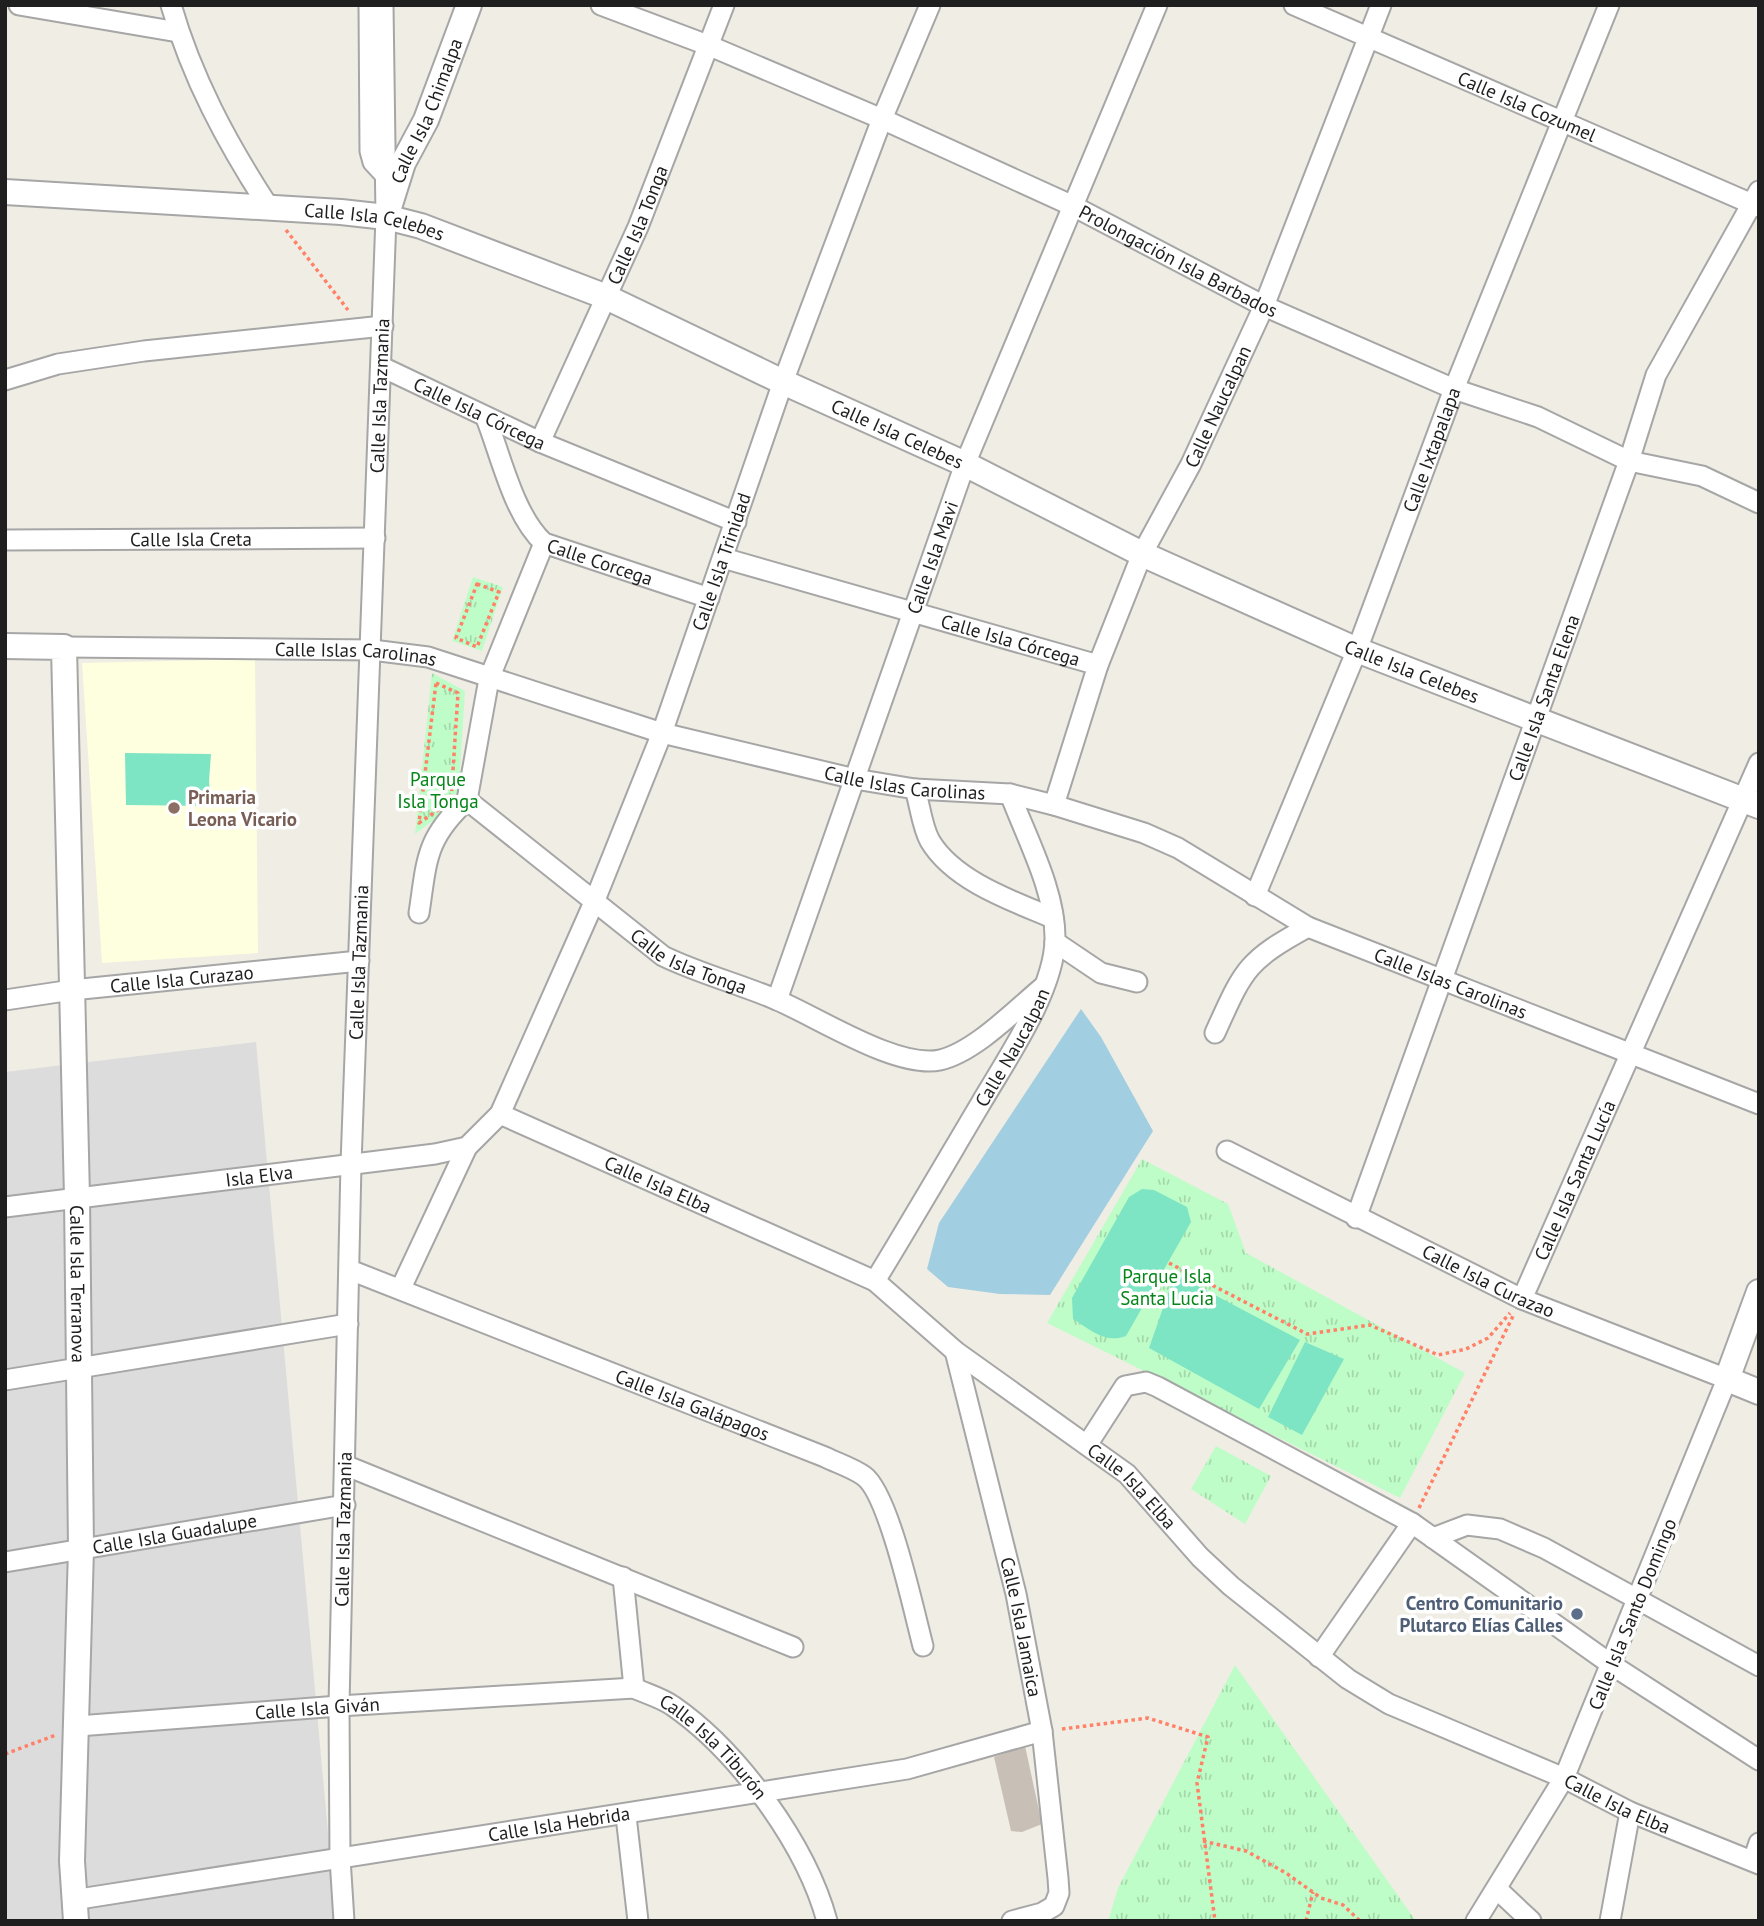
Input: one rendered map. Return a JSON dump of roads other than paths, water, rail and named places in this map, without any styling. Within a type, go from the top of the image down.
[{"type":"street","points":[[19,5],[178,32]]},
{"type":"street","points":[[170,5],[200,86],[235,156],[268,206]]},
{"type":"street","points":[[369,5],[370,151],[373,162],[386,176]]},
{"type":"street","name":"Calle Isla Tazmania","points":[[344,1921],[340,1858],[339,1706],[347,1466],[351,1164],[386,217],[383,5]]},
{"type":"street","name":"Calle Isla Chimalpa","points":[[386,217],[403,163],[426,120],[469,5]]},
{"type":"street","name":"Prolongación Isla Barbados","points":[[601,5],[710,46],[882,119],[1073,206],[1264,306],[1454,389],[1538,416],[1629,461],[1702,476],[1759,503]]},
{"type":"street","name":"Calle Isla Tonga","points":[[540,442],[604,296],[638,227],[724,5]]},
{"type":"street","name":"Calle Isla Trinidad","points":[[500,1114],[595,900],[662,733],[783,382],[882,119],[930,5]]},
{"type":"street","name":"Calle Isla Mavi","points":[[777,1000],[965,464],[1157,5]]},
{"type":"street","name":"Calle Isla Cozumel","points":[[1294,5],[1561,120],[1757,200]]},
{"type":"street","name":"Calle Naucalpan","points":[[1054,805],[1098,665],[1142,554],[1191,464],[1264,306],[1381,5]]},
{"type":"street","name":"Calle Ixtapalapa","points":[[1255,896],[1357,650],[1454,389],[1609,5]]},
{"type":"street","name":"Calle Isla Celebes","points":[[5,192],[268,206],[386,217],[457,239],[604,296],[783,382],[965,464],[1142,554],[1357,650],[1751,803]]},
{"type":"street","name":"Calle Isla Santa Elena","points":[[1356,1218],[1445,978],[1629,461],[1656,375],[1757,200]]},
{"type":"street","points":[[5,380],[58,364],[132,353],[383,326]]},
{"type":"street","name":"Calle Isla Córcega","points":[[382,367],[540,442],[736,522]]},
{"type":"street","name":"Calle Corcega","points":[[486,418],[522,514],[532,533],[544,543],[709,598]]},
{"type":"street","name":"Calle Isla Creta","points":[[5,540],[375,538]]},
{"type":"street","points":[[419,913],[431,845],[446,819],[467,800],[489,679],[544,543]]},
{"type":"street","name":"Calle Isla Córcega","points":[[723,558],[1098,665]]},
{"type":"street","name":"Calle Islas Carolinas","points":[[5,646],[372,650],[428,657],[662,733],[855,779],[915,789],[1010,794],[1054,805],[1144,833],[1178,848],[1308,927],[1445,978],[1759,1104]]},
{"type":"street","name":"Calle Isla Terranova","points":[[64,647],[77,1197],[81,1549],[78,1726],[72,1847],[75,1910]]},
{"type":"street","name":"Calle Isla Santa Lucía","points":[[1522,1299],[1631,1053],[1751,803],[1759,763]]},
{"type":"street","points":[[915,789],[930,841],[960,873],[995,894],[1053,918]]},
{"type":"street","name":"Calle Naucalpan","points":[[875,1281],[1018,1043],[1043,987],[1055,942],[1053,918],[1046,890],[1010,794]]},
{"type":"street","name":"Calle Isla Tonga","points":[[467,800],[663,956],[695,971],[777,1000],[850,1034],[871,1047],[908,1060],[939,1060],[967,1048],[1043,987]]},
{"type":"street","points":[[1215,1033],[1249,965],[1264,951],[1308,927]]},
{"type":"street","points":[[1055,942],[1101,973],[1136,982]]},
{"type":"street","name":"Calle Isla Curazao","points":[[5,1000],[72,990],[359,961]]},
{"type":"street","points":[[401,1288],[467,1147],[500,1114]]},
{"type":"street","name":"Calle Isla Elba","points":[[500,1114],[875,1281],[955,1351],[1128,1474],[1200,1557],[1231,1586],[1348,1679],[1399,1709],[1564,1778],[1630,1812],[1757,1856]]},
{"type":"street","name":"Isla Elva","points":[[5,1207],[467,1147]]},
{"type":"street","name":"Calle Isla Curazao","points":[[1227,1151],[1522,1299],[1759,1392]]},
{"type":"street","name":"Calle Isla Galápagos","points":[[350,1270],[825,1457],[866,1476],[878,1492],[887,1517],[923,1646]]},
{"type":"street","name":"Calle Isla Santo Domingo","points":[[1476,1921],[1498,1890],[1564,1778],[1638,1601],[1759,1292]]},
{"type":"street","points":[[5,1380],[348,1324]]},
{"type":"street","name":"Calle Isla Jamaica","points":[[955,1351],[1016,1594],[1042,1731],[1058,1878],[1059,1893],[1055,1906],[1042,1913],[1012,1921]]},
{"type":"street","points":[[1087,1445],[1125,1386],[1146,1382],[1412,1523],[1612,1665],[1759,1760]]},
{"type":"street","points":[[347,1466],[793,1647]]},
{"type":"street","name":"Calle Isla Guadalupe","points":[[5,1562],[345,1505]]},
{"type":"street","points":[[1319,1657],[1412,1523]]},
{"type":"street","points":[[1433,1538],[1467,1525],[1500,1529],[1545,1548],[1759,1666]]},
{"type":"street","name":"Calle Isla Tiburón","points":[[623,1577],[634,1688],[672,1705],[734,1759],[762,1793],[803,1863],[827,1921]]},
{"type":"street","name":"Calle Isla Giván","points":[[78,1726],[339,1706],[634,1688]]},
{"type":"street","name":"Calle Isla Hebrida","points":[[75,1910],[340,1858],[626,1816],[907,1769],[1042,1731]]},
{"type":"street","points":[[1610,1921],[1630,1812]]},
{"type":"street","points":[[626,1816],[638,1921]]},
{"type":"street","points":[[1498,1890],[1531,1921]]},
{"type":"water","points":[[1081,1009],[1101,1037],[1153,1131],[1050,1295],[1000,1294],[948,1287],[927,1269],[939,1223]]},
{"type":"place","name":"Primaria Leona Vicario","points":[[174,808]]},
{"type":"place","name":"Centro Comunitario Plutarco Elías Calles","points":[[1577,1614]]},
{"type":"park label","name":"Parque Isla Tonga","points":[[438,790]]},
{"type":"park label","name":"Parque Isla Santa Lucia","points":[[1167,1287]]}]
